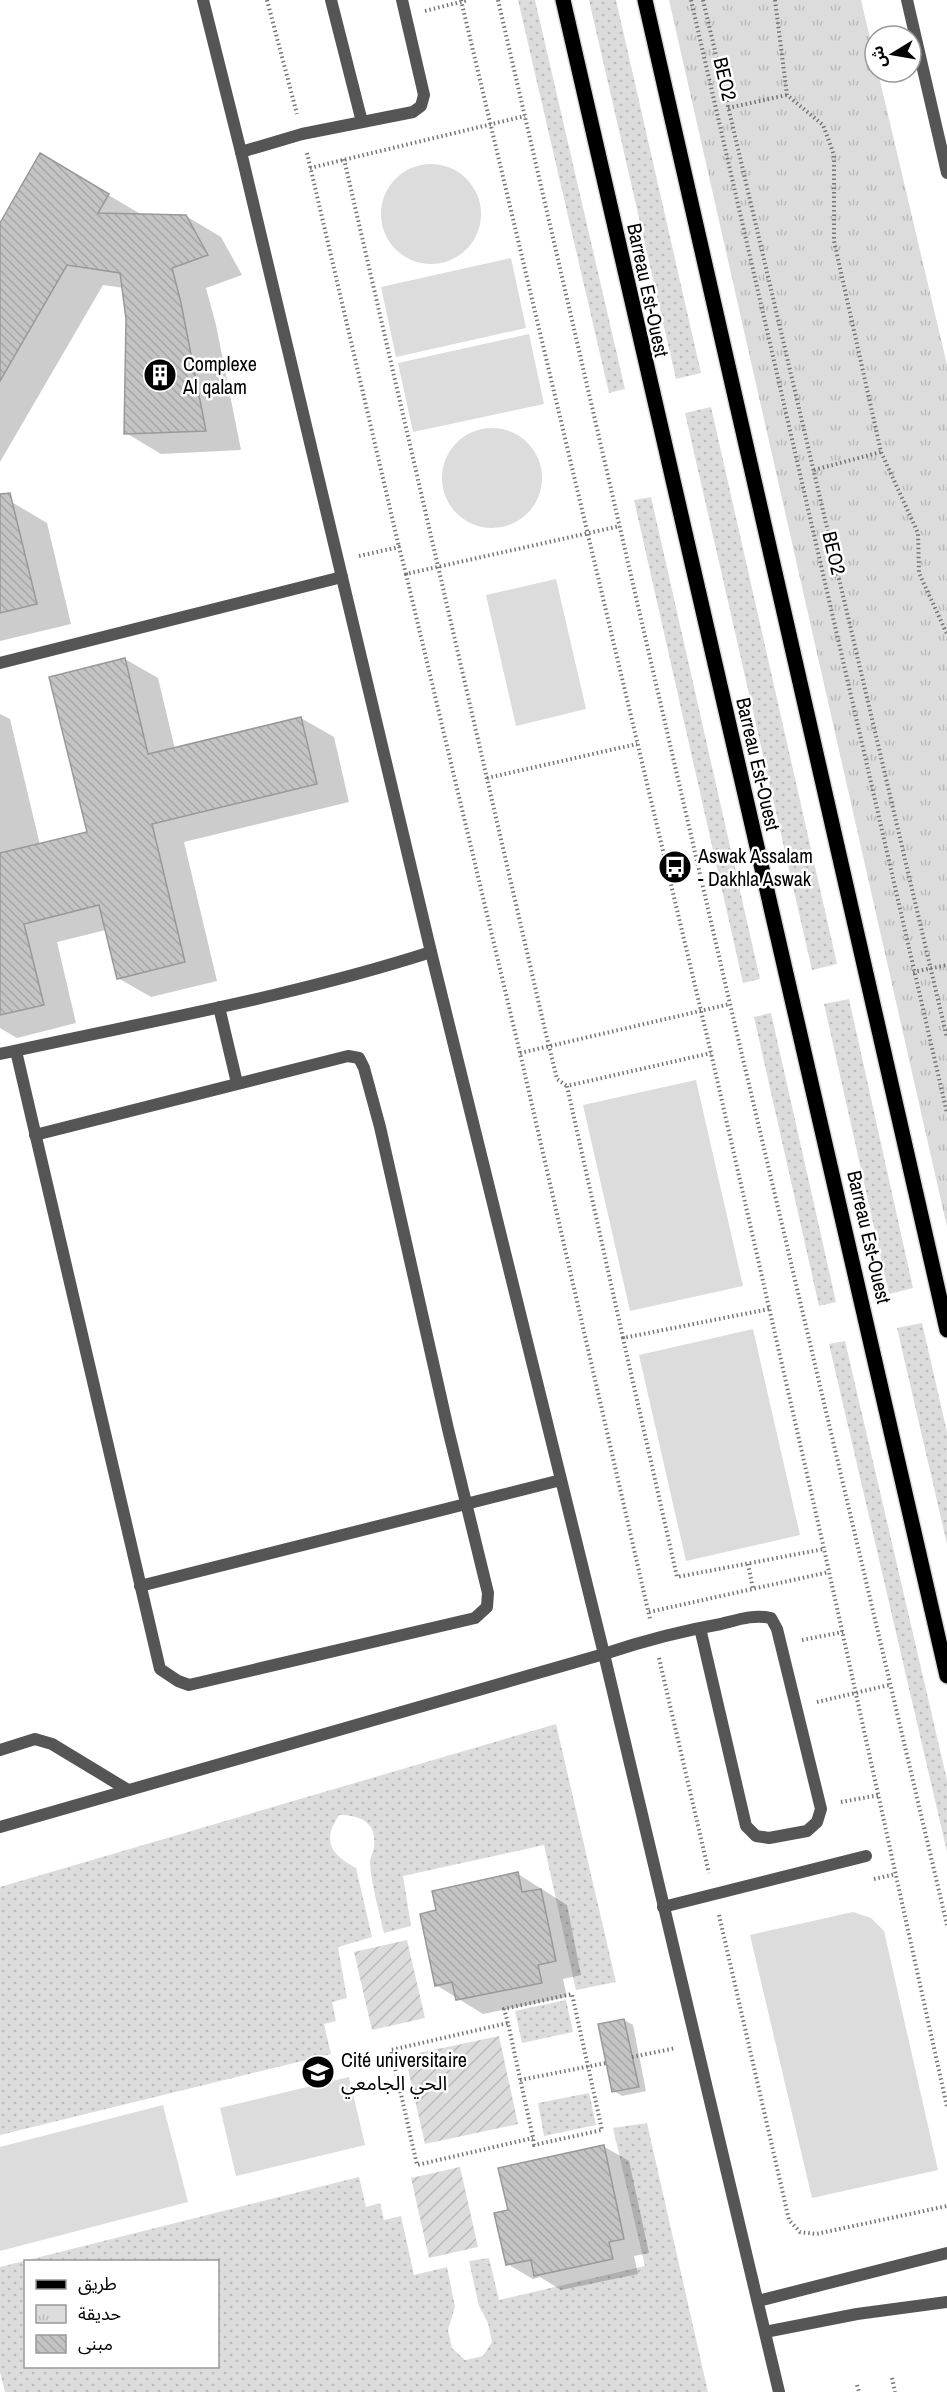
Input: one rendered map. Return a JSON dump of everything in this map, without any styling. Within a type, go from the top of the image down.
[{"type":"main road","name":"Barreau Est-Ouest","points":[[563,0],[651,398],[947,1676]]},
{"type":"main road","points":[[645,0],[947,1330]]},
{"type":"street","points":[[202,0],[241,152],[431,952],[604,1654],[779,2392]]},
{"type":"street","points":[[331,0],[362,122]]},
{"type":"street","points":[[241,152],[302,134],[413,112],[421,106],[424,95],[402,0]]},
{"type":"street","points":[[907,0],[947,174]]},
{"type":"street","points":[[0,663],[342,577]]},
{"type":"street","points":[[0,1054],[219,1007],[387,966],[431,952]]},
{"type":"street","points":[[219,1007],[237,1083]]},
{"type":"street","points":[[16,1051],[35,1135],[88,1356],[160,1669],[178,1681],[189,1685],[476,1618],[488,1607],[488,1593],[448,1429],[380,1127],[364,1068],[359,1058],[348,1056],[35,1135]]},
{"type":"street","points":[[140,1586],[561,1480]]},
{"type":"street","points":[[0,1827],[604,1654],[654,1637],[758,1616],[771,1618],[777,1629],[820,1806],[817,1822],[807,1831],[769,1838],[756,1836],[746,1826],[700,1628]]},
{"type":"street","points":[[0,1750],[35,1739],[52,1744],[128,1790]]},
{"type":"street","points":[[663,1907],[866,1856]]},
{"type":"street","points":[[758,2301],[947,2253]]},
{"type":"street","points":[[765,2332],[857,2314],[947,2302]]},
{"type":"path","points":[[267,0],[302,134],[520,1053],[789,2220],[800,2232],[816,2234],[947,2206]]},
{"type":"path","points":[[405,16],[468,0]]},
{"type":"path","points":[[498,0],[730,1004],[947,1925]]},
{"type":"path","name":"BEO2","points":[[691,0],[947,1113]]},
{"type":"path","points":[[704,0],[947,1038]]},
{"type":"path","points":[[776,0],[787,95],[823,125],[834,154],[834,241],[881,452],[918,533],[919,573],[947,634]]},
{"type":"path","points":[[462,1],[711,1053],[843,1632],[947,2107]]},
{"type":"path","points":[[728,108],[787,95]]},
{"type":"path","points":[[310,168],[525,116]]},
{"type":"path","points":[[344,159],[557,1079],[567,1086],[677,1577],[824,1549]]},
{"type":"path","points":[[814,470],[881,452]]},
{"type":"path","points":[[406,574],[620,526]]},
{"type":"path","points":[[338,560],[399,547]]},
{"type":"path","points":[[487,778],[637,744]]},
{"type":"path","points":[[913,972],[947,965]]},
{"type":"path","points":[[520,1053],[730,1004]]},
{"type":"path","points":[[567,1086],[711,1053]]},
{"type":"path","points":[[623,1338],[769,1308]]},
{"type":"path","points":[[748,1564],[758,1616]]},
{"type":"path","points":[[649,1612],[829,1572]]},
{"type":"path","points":[[781,1645],[843,1632]]},
{"type":"path","points":[[796,1706],[890,1685]]},
{"type":"path","points":[[820,1806],[879,1795]]},
{"type":"path","points":[[572,1994],[602,2130],[534,2145],[508,2023],[504,2009],[572,1994]]},
{"type":"path","points":[[508,2023],[391,2050],[417,2165],[533,2138]]},
{"type":"path","points":[[632,2057],[696,2044]]},
{"type":"path","points":[[520,2080],[606,2063]]},
{"type":"path","points":[[892,2378],[895,2392]]},
{"type":"path","points":[[857,2385],[859,2392]]},
{"type":"green space","points":[[518,0],[535,0],[625,389],[609,393]]},
{"type":"green space","points":[[589,0],[616,0],[701,373],[676,379]]},
{"type":"green space","points":[[669,0],[861,0],[867,24],[863,24],[863,84],[881,84],[947,365],[947,1227]]},
{"type":"green space","points":[[431,164],[450,167],[467,178],[478,195],[481,214],[478,233],[467,250],[450,261],[431,264],[412,261],[395,250],[384,233],[381,214],[384,195],[395,178],[412,167]]},
{"type":"green space","points":[[511,258],[526,328],[396,357],[381,287]]},
{"type":"green space","points":[[529,334],[544,404],[413,432],[398,363]]},
{"type":"green space","points":[[711,407],[837,964],[812,970],[685,413]]},
{"type":"green space","points":[[492,428],[511,431],[528,442],[539,459],[542,478],[539,497],[528,514],[511,525],[492,528],[473,525],[456,514],[445,497],[442,478],[445,459],[456,442],[473,431]]},
{"type":"green space","points":[[651,497],[760,979],[743,983],[634,500]]},
{"type":"green space","points":[[556,579],[586,709],[516,726],[486,595]]},
{"type":"green space","points":[[849,999],[913,1288],[889,1294],[824,1004]]},
{"type":"green space","points":[[771,1013],[836,1302],[819,1306],[754,1017]]},
{"type":"green space","points":[[696,1080],[743,1286],[630,1311],[583,1105]]},
{"type":"green space","points":[[922,1323],[947,1432],[947,1544],[897,1328]]},
{"type":"green space","points":[[753,1329],[800,1535],[686,1561],[639,1355]]},
{"type":"green space","points":[[845,1341],[947,1780],[947,1852],[829,1344]]},
{"type":"green space","points":[[556,1724],[616,1982],[576,1990],[544,1845],[403,1876],[411,1926],[384,1933],[370,1864],[374,1846],[373,1831],[360,1818],[339,1815],[331,1832],[331,1846],[340,1857],[356,1868],[372,1937],[338,1947],[347,1998],[332,2002],[336,2021],[324,2024],[331,2054],[0,2135],[0,1887]]},
{"type":"green space","points":[[853,1912],[871,1918],[884,1931],[938,2170],[812,2198],[750,1935]]},
{"type":"green space","points":[[407,1940],[425,2018],[372,2030],[354,1952]]},
{"type":"green space","points":[[566,2000],[573,2032],[522,2043],[515,2011]]},
{"type":"green space","points":[[499,2036],[518,2124],[425,2144],[405,2056]]},
{"type":"green space","points":[[349,2077],[365,2145],[236,2176],[220,2108]]},
{"type":"green space","points":[[589,2093],[596,2125],[544,2136],[538,2103]]},
{"type":"green space","points":[[163,2105],[188,2202],[0,2251],[0,2147]]},
{"type":"green space","points":[[647,2123],[708,2392],[5,2392],[0,2372],[0,2267],[24,2261],[24,2368],[219,2368],[219,2260],[28,2260],[359,2177],[366,2207],[380,2203],[384,2220],[401,2216],[414,2275],[447,2267],[455,2307],[448,2330],[452,2348],[465,2360],[483,2356],[492,2342],[488,2323],[479,2306],[469,2261],[489,2258],[499,2300],[645,2266],[613,2128]]},
{"type":"green space","points":[[460,2167],[478,2247],[429,2258],[411,2178]]},
{"type":"building","points":[[40,153],[109,194],[98,213],[186,215],[208,255],[172,268],[206,431],[124,434],[126,319],[120,273],[67,265],[0,381],[0,223]]},
{"type":"building","points":[[10,493],[37,604],[0,613],[0,494]]},
{"type":"building","points":[[125,658],[148,754],[301,717],[317,784],[152,824],[185,962],[117,979],[99,905],[24,924],[44,1005],[0,1015],[0,853],[87,832],[49,677]]},
{"type":"building","points":[[518,1872],[522,1892],[541,1889],[556,1961],[538,1965],[542,1983],[456,2000],[452,1982],[435,1986],[420,1914],[436,1910],[432,1891]]},
{"type":"building","points":[[624,2019],[639,2087],[612,2092],[598,2024]]},
{"type":"building","points":[[604,2145],[624,2239],[609,2242],[613,2259],[534,2276],[531,2260],[506,2265],[494,2213],[508,2210],[498,2168]]},
{"type":"place","name":"Complexe Al qalam","points":[[160,375]]},
{"type":"place","name":"Aswak Assalam - Dakhla Aswak","points":[[675,867]]},
{"type":"place","name":"Cité universitaire الحي الجامعي","points":[[318,2072]]}]
